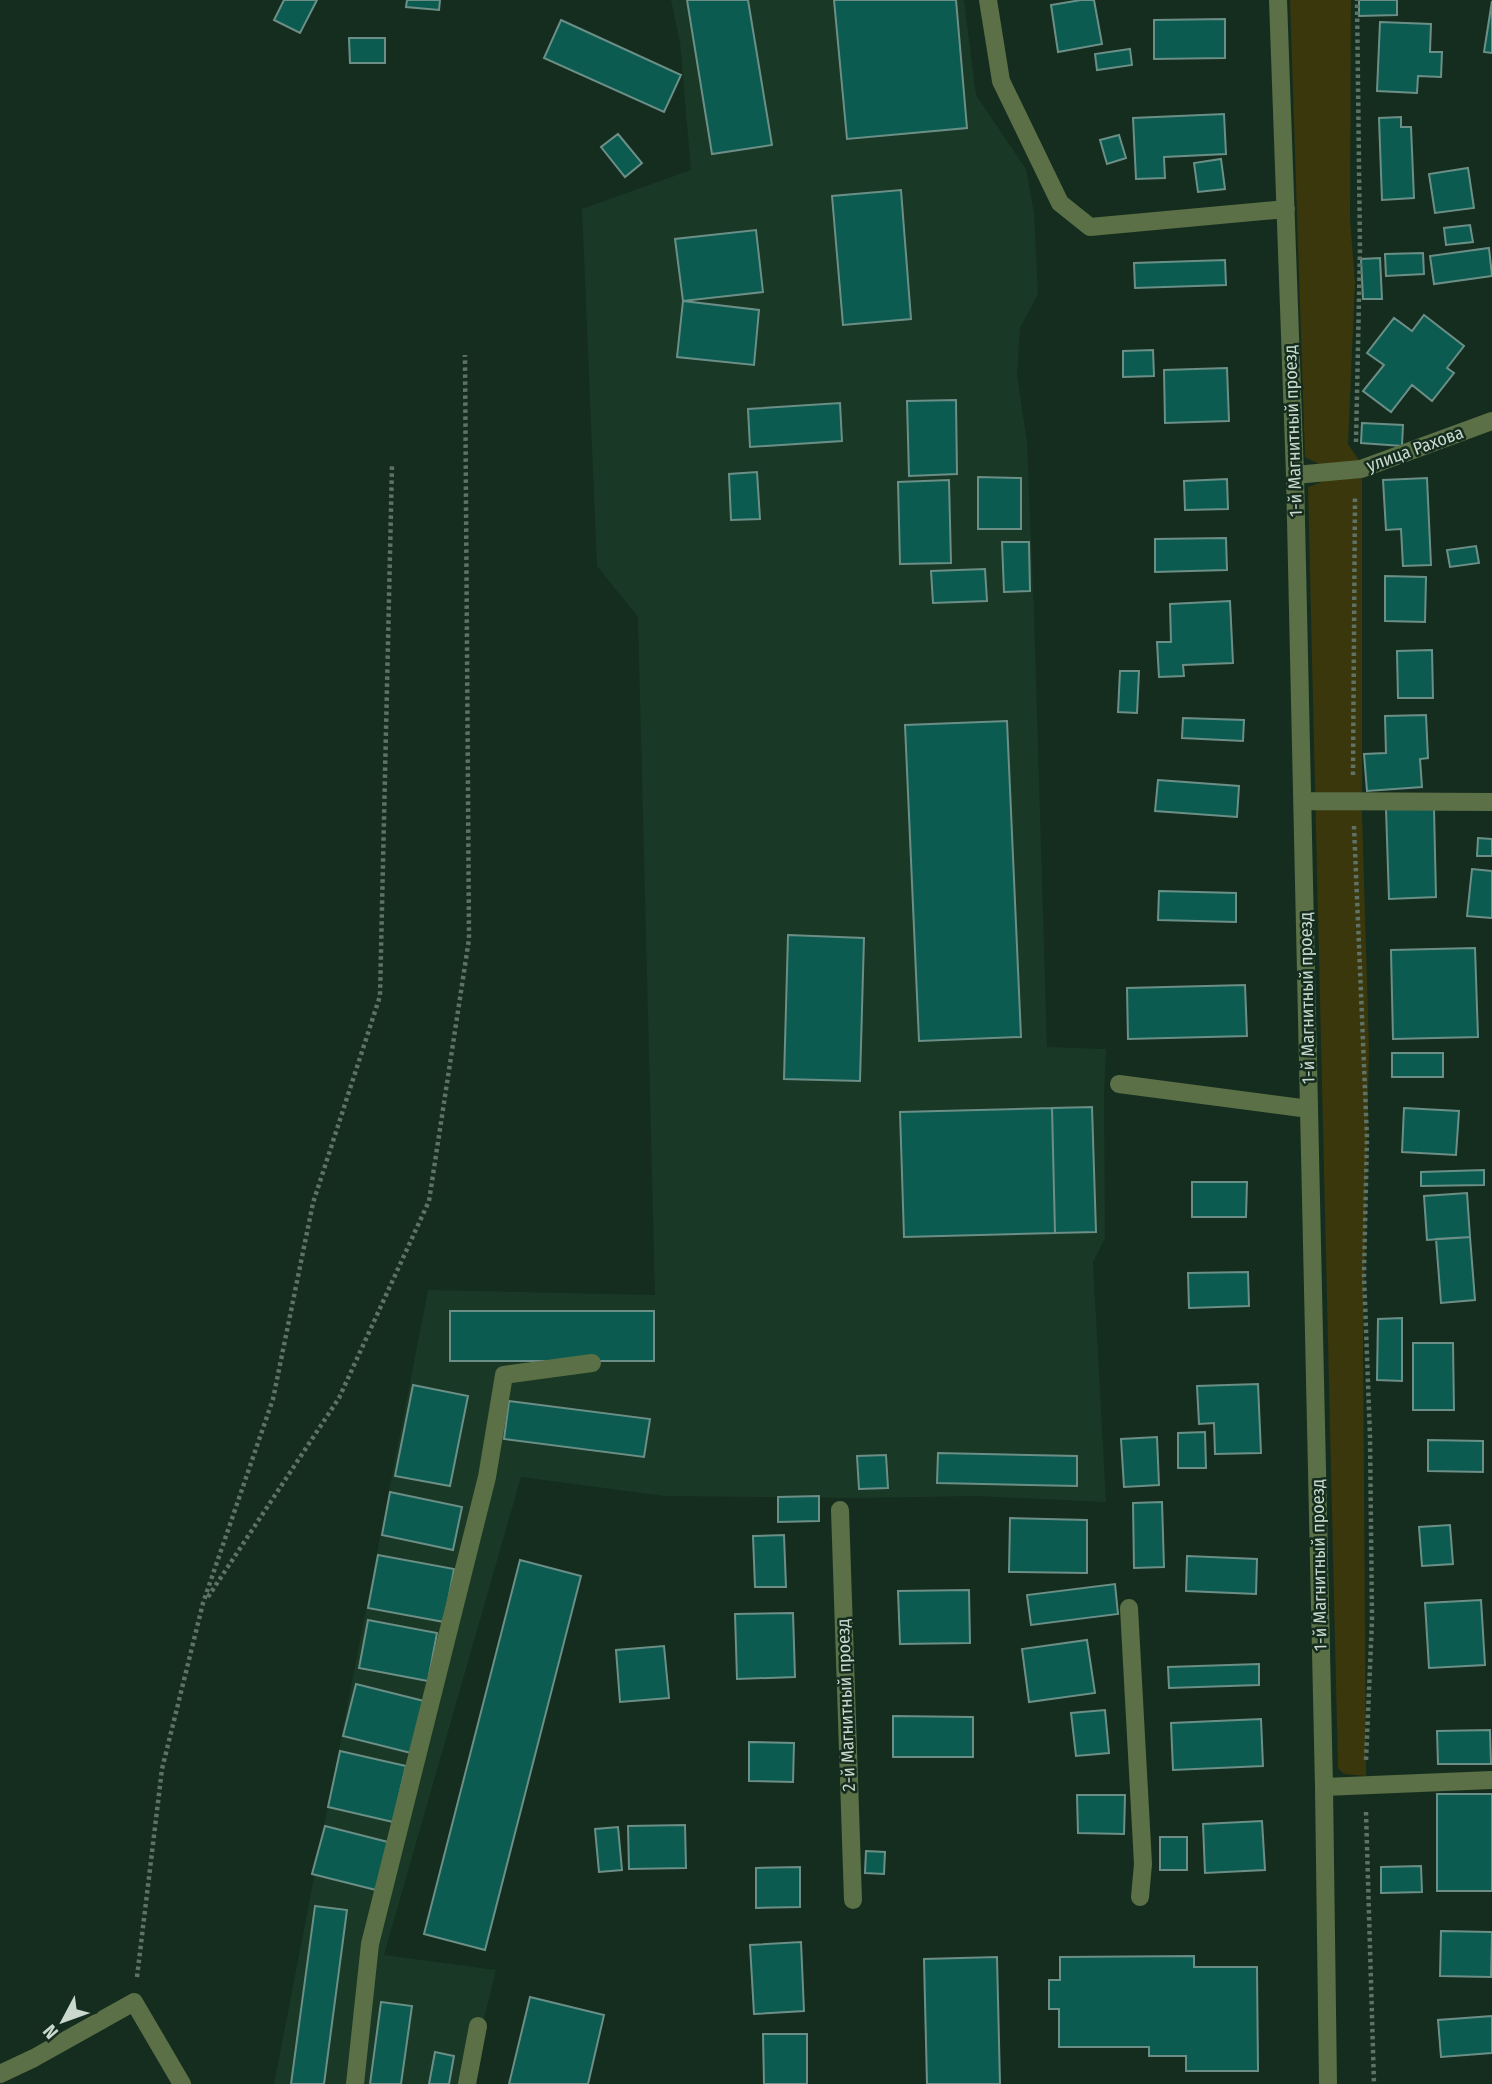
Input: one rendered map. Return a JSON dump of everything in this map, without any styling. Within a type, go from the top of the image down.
[{"type":"street","points":[[988,0],[1001,81],[1060,203],[1090,227],[1286,209]]},
{"type":"street","name":"1-й Магнитный проезд","points":[[1278,0],[1295,475],[1303,801],[1328,2084]]},
{"type":"street","name":"улица Рахова","points":[[1295,475],[1355,470],[1492,421]]},
{"type":"street","points":[[1303,801],[1492,802]]},
{"type":"street","points":[[1119,1084],[1309,1109]]},
{"type":"street","points":[[355,2084],[370,1944],[487,1477],[504,1375],[592,1363]]},
{"type":"street","name":"2-й Магнитный проезд","points":[[840,1510],[853,1900]]},
{"type":"street","points":[[1129,1608],[1143,1864],[1140,1897]]},
{"type":"street","points":[[1324,1787],[1492,1780]]},
{"type":"street","points":[[0,2074],[134,2002],[183,2084]]},
{"type":"street","points":[[467,2084],[478,2026]]},
{"type":"path","points":[[1357,0],[1360,250],[1355,470],[1353,801],[1367,1137],[1364,1275],[1370,1437],[1372,1620],[1365,1784],[1374,2084]]},
{"type":"path","points":[[203,1604],[339,1398],[429,1201],[469,939],[466,355]]},
{"type":"path","points":[[134,2002],[162,1769],[203,1604],[273,1399],[313,1203],[380,996],[392,465]]},
{"type":"shaded area","points":[[671,0],[964,0],[976,95],[1026,169],[1034,213],[1038,294],[1020,328],[1017,374],[1027,442],[1047,1047],[1106,1049],[1105,1238],[1093,1262],[1106,1502],[977,1496],[664,1496],[521,1477],[384,1955],[496,1970],[468,2084],[274,2084],[428,1290],[655,1295],[638,617],[597,566],[582,209],[691,170],[680,43]]},
{"type":"shaded area","points":[[1290,0],[1351,0],[1350,219],[1355,282],[1348,444],[1360,462],[1319,464],[1305,457]]},
{"type":"shaded area","points":[[1362,478],[1362,814],[1369,1050],[1363,1338],[1366,1776],[1344,1774],[1338,1768],[1308,487],[1327,480]]},
{"type":"building","points":[[284,0],[317,0],[300,33],[274,20]]},
{"type":"building","points":[[407,0],[440,0],[439,10],[406,7]]},
{"type":"building","points":[[687,0],[748,0],[772,145],[712,154]]},
{"type":"building","points":[[834,0],[956,0],[967,128],[847,139]]},
{"type":"building","points":[[1094,0],[1102,44],[1058,52],[1051,5]]},
{"type":"building","points":[[1359,0],[1397,0],[1397,15],[1359,16]]},
{"type":"building","points":[[1492,1],[1492,53],[1484,52]]},
{"type":"building","points":[[1225,19],[1225,58],[1154,59],[1154,20]]},
{"type":"building","points":[[561,20],[681,75],[664,112],[544,58]]},
{"type":"building","points":[[1380,22],[1431,24],[1430,52],[1442,52],[1441,77],[1418,76],[1417,93],[1377,91]]},
{"type":"building","points":[[349,38],[385,38],[385,63],[350,63]]},
{"type":"building","points":[[1130,49],[1132,65],[1097,70],[1095,54]]},
{"type":"building","points":[[1224,114],[1226,154],[1164,157],[1165,178],[1136,179],[1133,118]]},
{"type":"building","points":[[1401,117],[1401,127],[1411,127],[1414,198],[1382,200],[1379,118]]},
{"type":"building","points":[[618,134],[642,163],[625,177],[601,147]]},
{"type":"building","points":[[1119,135],[1126,158],[1107,164],[1100,140]]},
{"type":"building","points":[[1221,159],[1225,189],[1198,192],[1194,163]]},
{"type":"building","points":[[1468,168],[1474,208],[1435,213],[1429,174]]},
{"type":"building","points":[[901,190],[911,319],[843,325],[832,196]]},
{"type":"building","points":[[1470,225],[1473,242],[1446,245],[1444,228]]},
{"type":"building","points":[[756,230],[763,292],[683,301],[675,239]]},
{"type":"building","points":[[1489,248],[1492,276],[1434,284],[1430,256]]},
{"type":"building","points":[[1423,253],[1424,274],[1386,276],[1385,254]]},
{"type":"building","points":[[1380,258],[1382,299],[1363,299],[1361,259]]},
{"type":"building","points":[[1225,260],[1226,285],[1135,288],[1134,263]]},
{"type":"building","points":[[683,301],[759,310],[754,365],[677,357]]},
{"type":"building","points":[[1424,315],[1464,346],[1447,368],[1454,373],[1432,401],[1412,385],[1391,412],[1363,391],[1384,365],[1367,353],[1394,318],[1412,331]]},
{"type":"building","points":[[1153,350],[1154,376],[1123,377],[1123,351]]},
{"type":"building","points":[[1227,368],[1229,421],[1165,423],[1164,370]]},
{"type":"building","points":[[956,400],[957,474],[909,476],[907,401]]},
{"type":"building","points":[[840,403],[842,441],[750,447],[748,409]]},
{"type":"building","points":[[1362,423],[1403,425],[1402,446],[1361,443]]},
{"type":"building","points":[[757,472],[760,519],[731,520],[729,474]]},
{"type":"building","points":[[978,477],[1021,478],[1021,529],[978,529]]},
{"type":"building","points":[[1427,478],[1431,565],[1403,566],[1401,529],[1386,530],[1383,480]]},
{"type":"building","points":[[1227,479],[1228,509],[1185,510],[1184,481]]},
{"type":"building","points":[[949,480],[951,563],[900,564],[898,482]]},
{"type":"building","points":[[1226,538],[1227,570],[1155,572],[1155,539]]},
{"type":"building","points":[[1002,542],[1029,542],[1030,591],[1004,592]]},
{"type":"building","points":[[1476,546],[1479,563],[1450,567],[1447,550]]},
{"type":"building","points":[[985,569],[987,601],[933,603],[931,571]]},
{"type":"building","points":[[1385,576],[1426,577],[1425,622],[1385,621]]},
{"type":"building","points":[[1230,601],[1233,663],[1183,665],[1184,676],[1159,677],[1157,642],[1171,642],[1170,604]]},
{"type":"building","points":[[1432,650],[1433,698],[1398,698],[1397,651]]},
{"type":"building","points":[[1120,671],[1139,671],[1137,713],[1118,712]]},
{"type":"building","points":[[1426,715],[1428,758],[1420,759],[1422,787],[1367,791],[1364,754],[1386,753],[1385,716]]},
{"type":"building","points":[[1183,718],[1244,720],[1243,741],[1182,738]]},
{"type":"building","points":[[1007,721],[1021,1037],[919,1041],[905,725]]},
{"type":"building","points":[[1158,780],[1239,786],[1237,817],[1155,811]]},
{"type":"building","points":[[1434,808],[1436,897],[1389,899],[1386,809]]},
{"type":"building","points":[[1478,838],[1492,839],[1492,856],[1477,856]]},
{"type":"building","points":[[1472,869],[1492,871],[1492,918],[1467,916]]},
{"type":"building","points":[[1159,891],[1236,893],[1236,922],[1158,920]]},
{"type":"building","points":[[788,935],[864,938],[860,1081],[784,1079]]},
{"type":"building","points":[[1475,948],[1478,1037],[1393,1039],[1391,950]]},
{"type":"building","points":[[1245,985],[1247,1036],[1128,1039],[1127,988]]},
{"type":"building","points":[[1392,1053],[1443,1053],[1443,1077],[1392,1077]]},
{"type":"building","points":[[1092,1107],[1096,1232],[1055,1233],[1052,1108]]},
{"type":"building","points":[[1052,1108],[1055,1233],[904,1237],[900,1112]]},
{"type":"building","points":[[1404,1108],[1459,1111],[1456,1155],[1402,1152]]},
{"type":"building","points":[[1484,1170],[1484,1185],[1421,1186],[1421,1172]]},
{"type":"building","points":[[1192,1182],[1247,1182],[1246,1217],[1192,1217]]},
{"type":"building","points":[[1467,1193],[1470,1237],[1427,1240],[1424,1196]]},
{"type":"building","points":[[1470,1237],[1475,1300],[1441,1303],[1436,1239]]},
{"type":"building","points":[[1248,1272],[1249,1306],[1189,1308],[1188,1273]]},
{"type":"building","points":[[450,1311],[654,1311],[654,1361],[450,1361]]},
{"type":"building","points":[[1402,1318],[1402,1381],[1377,1380],[1378,1319]]},
{"type":"building","points":[[1413,1343],[1453,1343],[1454,1410],[1413,1410]]},
{"type":"building","points":[[1258,1384],[1261,1453],[1215,1454],[1214,1423],[1199,1424],[1197,1386]]},
{"type":"building","points":[[413,1385],[468,1396],[450,1486],[395,1476]]},
{"type":"building","points":[[509,1401],[650,1419],[644,1457],[504,1439]]},
{"type":"building","points":[[1205,1432],[1206,1468],[1178,1468],[1178,1433]]},
{"type":"building","points":[[1157,1437],[1159,1485],[1124,1487],[1121,1439]]},
{"type":"building","points":[[1428,1440],[1483,1441],[1483,1472],[1428,1471]]},
{"type":"building","points":[[938,1453],[1077,1456],[1077,1486],[937,1483]]},
{"type":"building","points":[[886,1455],[888,1488],[859,1489],[857,1456]]},
{"type":"building","points":[[390,1492],[462,1507],[453,1550],[382,1535]]},
{"type":"building","points":[[819,1496],[819,1521],[778,1522],[778,1497]]},
{"type":"building","points":[[1162,1502],[1164,1567],[1134,1568],[1133,1503]]},
{"type":"building","points":[[1010,1518],[1087,1520],[1087,1573],[1009,1572]]},
{"type":"building","points":[[1450,1525],[1453,1564],[1422,1566],[1419,1527]]},
{"type":"building","points":[[784,1535],[786,1587],[755,1587],[753,1536]]},
{"type":"building","points":[[378,1555],[454,1569],[444,1622],[368,1608]]},
{"type":"building","points":[[1187,1556],[1257,1559],[1256,1594],[1186,1591]]},
{"type":"building","points":[[520,1560],[581,1576],[485,1950],[424,1934]]},
{"type":"building","points":[[1115,1584],[1118,1614],[1031,1625],[1027,1595]]},
{"type":"building","points":[[969,1590],[970,1643],[900,1644],[898,1591]]},
{"type":"building","points":[[1481,1600],[1485,1665],[1429,1668],[1425,1603]]},
{"type":"building","points":[[793,1613],[795,1677],[737,1679],[735,1614]]},
{"type":"building","points":[[368,1620],[437,1633],[428,1681],[359,1668]]},
{"type":"building","points":[[1087,1640],[1095,1693],[1029,1702],[1022,1649]]},
{"type":"building","points":[[664,1646],[669,1698],[620,1702],[616,1650]]},
{"type":"building","points":[[1259,1664],[1259,1685],[1169,1688],[1168,1667]]},
{"type":"building","points":[[356,1684],[424,1701],[411,1753],[343,1736]]},
{"type":"building","points":[[1105,1710],[1109,1753],[1076,1756],[1071,1713]]},
{"type":"building","points":[[893,1716],[973,1717],[973,1757],[893,1757]]},
{"type":"building","points":[[1261,1719],[1263,1766],[1173,1770],[1171,1723]]},
{"type":"building","points":[[1490,1730],[1491,1764],[1438,1764],[1437,1731]]},
{"type":"building","points":[[749,1742],[794,1743],[793,1782],[749,1781]]},
{"type":"building","points":[[340,1751],[406,1766],[393,1822],[328,1807]]},
{"type":"building","points":[[1437,1794],[1492,1794],[1492,1891],[1437,1891]]},
{"type":"building","points":[[1077,1795],[1125,1795],[1124,1834],[1078,1833]]},
{"type":"building","points":[[1262,1821],[1265,1870],[1205,1873],[1203,1824]]},
{"type":"building","points":[[685,1825],[686,1868],[629,1869],[628,1826]]},
{"type":"building","points":[[325,1826],[392,1843],[380,1891],[312,1874]]},
{"type":"building","points":[[618,1827],[622,1870],[599,1872],[595,1829]]},
{"type":"building","points":[[1160,1837],[1187,1837],[1187,1870],[1160,1870]]},
{"type":"building","points":[[866,1851],[885,1852],[884,1874],[865,1873]]},
{"type":"building","points":[[1421,1866],[1422,1892],[1381,1893],[1381,1867]]},
{"type":"building","points":[[800,1867],[800,1907],[756,1908],[756,1868]]},
{"type":"building","points":[[315,1906],[347,1910],[324,2084],[291,2084]]},
{"type":"building","points":[[1441,1931],[1492,1932],[1491,1977],[1440,1976]]},
{"type":"building","points":[[801,1942],[804,2011],[754,2014],[750,1945]]},
{"type":"building","points":[[1194,1956],[1194,1967],[1257,1967],[1258,2071],[1186,2071],[1186,2056],[1149,2056],[1149,2047],[1059,2047],[1059,2009],[1049,2009],[1049,1980],[1060,1980],[1060,1957]]},
{"type":"building","points":[[997,1957],[1000,2084],[927,2084],[924,1959]]},
{"type":"building","points":[[530,1997],[604,2015],[588,2084],[509,2084]]},
{"type":"building","points":[[381,2002],[412,2006],[401,2084],[370,2084]]},
{"type":"building","points":[[1492,2016],[1492,2053],[1441,2057],[1438,2020]]},
{"type":"building","points":[[763,2034],[807,2034],[807,2084],[764,2084]]},
{"type":"building","points":[[435,2052],[454,2056],[449,2084],[429,2084]]}]
